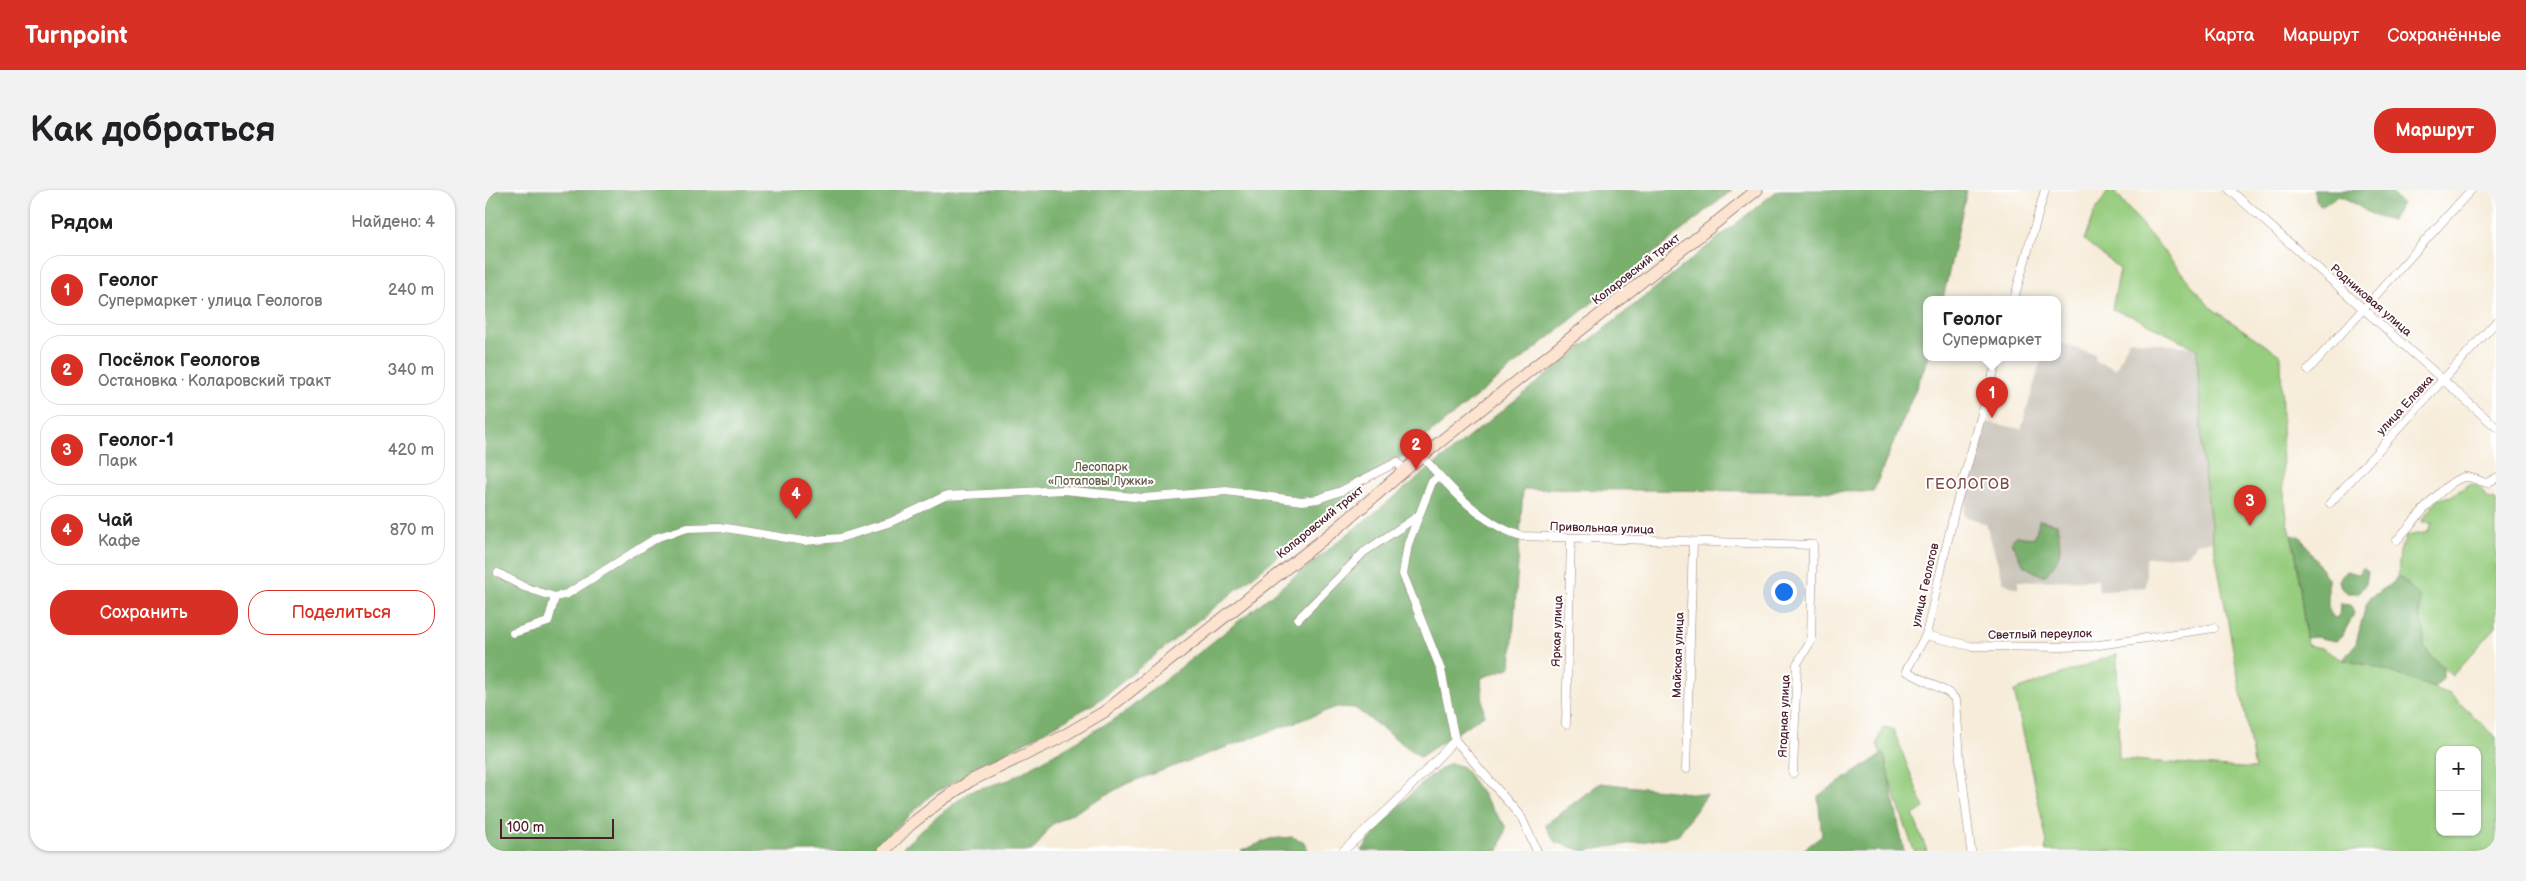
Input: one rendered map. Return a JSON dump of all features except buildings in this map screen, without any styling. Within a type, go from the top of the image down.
[{"type":"street","name":"Коларовский тракт","points":[[884,851],[923,815],[970,781],[1058,739],[1104,712],[1340,526],[1404,470],[1757,190]]},
{"type":"street","points":[[2015,296],[2045,190]]},
{"type":"street","name":"Родниковая улица","points":[[2230,190],[2496,427]]},
{"type":"street","points":[[2307,370],[2471,190]]},
{"type":"street","name":"улица Еловка","points":[[2330,503],[2496,322]]},
{"type":"street","name":"улица Геологов","points":[[1971,851],[1959,759],[1956,700],[1949,693],[1906,672],[1925,635],[1955,509],[1997,361]]},
{"type":"street","name":"Привольная улица","points":[[1422,456],[1450,489],[1504,531],[1521,536],[1813,545]]},
{"type":"street","points":[[498,573],[523,587],[555,597],[567,594],[658,537],[688,528],[720,527],[803,541],[825,540],[840,538],[891,522],[945,496],[1064,490],[1143,498],[1226,492],[1303,501],[1331,496],[1397,462],[1404,470]]},
{"type":"street","points":[[1439,476],[1431,482],[1407,544],[1403,574],[1441,670],[1455,740],[1521,817],[1537,851]]},
{"type":"street","points":[[2397,540],[2434,499],[2461,478],[2470,477],[2487,483],[2496,478]]},
{"type":"street","points":[[1298,619],[1364,552],[1418,516]]},
{"type":"street","name":"Яркая улица","points":[[1566,724],[1571,539]]},
{"type":"street","name":"Майская улица","points":[[1686,770],[1693,542]]},
{"type":"street","name":"Ягодная улица","points":[[1793,773],[1797,664],[1811,640],[1813,545]]},
{"type":"street","points":[[513,633],[548,622],[555,597]]},
{"type":"street","name":"Светлый переулок","points":[[1925,635],[1970,646],[2061,647],[2092,646],[2215,628]]},
{"type":"street","points":[[1343,851],[1393,805],[1455,740]]},
{"type":"shaded area","points":[[2129,340],[2197,348],[2203,464],[2213,541],[2196,543],[2188,555],[2146,558],[2146,587],[2099,591],[2098,580],[2018,581],[2018,589],[2004,583],[1986,524],[1963,515],[1987,422],[2021,429],[2041,361],[2061,361],[2061,343],[2096,355],[2095,361],[2116,369]]},
{"type":"green space","name":"Лесопарк «Потаповы Лужки»","points":[[485,190],[1732,190],[1097,702],[931,795],[872,851],[485,851]]},
{"type":"green space","points":[[1778,190],[1967,190],[1944,296],[1923,296],[1923,361],[1927,361],[1873,492],[1523,489],[1511,667],[1481,678],[1484,715],[1420,757],[1355,708],[1337,707],[1128,783],[1051,825],[1037,846],[1031,851],[899,851],[928,824],[970,791],[1009,780],[1120,716]]},
{"type":"green space","points":[[2109,190],[2113,190],[2210,307],[2281,356],[2283,486],[2287,518],[2296,555],[2307,645],[2321,648],[2343,660],[2377,667],[2450,694],[2496,737],[2496,851],[2045,851],[2047,842],[2014,691],[2117,654],[2119,759],[2255,769],[2213,541],[2203,464],[2197,349],[2139,319],[2112,309],[2120,269],[2084,240],[2094,213]]},
{"type":"green space","points":[[2313,190],[2389,190],[2402,204],[2392,220],[2385,219],[2371,214],[2339,196],[2322,205],[2318,204]]},
{"type":"green space","points":[[2470,484],[2477,485],[2488,498],[2496,500],[2496,627],[2452,676],[2429,654],[2424,645],[2424,630],[2419,615],[2421,604],[2398,575],[2400,551],[2406,536],[2428,532],[2432,523],[2422,523],[2423,518],[2438,499],[2451,496]]},
{"type":"green space","points":[[2039,520],[2057,524],[2060,547],[2058,558],[2044,577],[2024,566],[2011,542],[2016,536],[2035,538]]},
{"type":"green space","points":[[2291,535],[2301,537],[2328,579],[2328,609],[2334,618],[2339,617],[2340,604],[2351,605],[2354,614],[2342,636],[2336,641],[2315,637],[2306,638],[2296,555]]},
{"type":"green space","points":[[2363,568],[2368,572],[2366,584],[2358,593],[2348,593],[2341,588],[2339,580],[2346,571],[2357,574]]},
{"type":"green space","points":[[2398,575],[2420,596],[2419,615],[2424,630],[2424,645],[2429,654],[2443,667],[2443,678],[2434,688],[2377,667],[2343,660],[2356,643],[2366,605],[2371,597],[2393,583]]},
{"type":"green space","points":[[1883,727],[1893,729],[1924,808],[1913,815],[1927,851],[1914,851],[1877,743]]},
{"type":"green space","points":[[1884,753],[1904,851],[1802,851],[1822,836],[1818,796]]},
{"type":"green space","points":[[1451,763],[1463,767],[1506,827],[1499,851],[1362,851],[1402,802],[1427,779]]},
{"type":"green space","points":[[1600,783],[1707,795],[1677,836],[1584,851],[1555,842],[1545,825]]},
{"type":"green space","points":[[1292,837],[1303,841],[1308,851],[1241,851],[1270,839]]},
{"type":"place","name":"Геолог","points":[[1992,418]]},
{"type":"place","name":"Посёлок Геологов","points":[[1416,470]]},
{"type":"place","name":"Чай","points":[[796,519]]},
{"type":"place","name":"Геолог-1","points":[[2250,526]]},
{"type":"district","name":"ГЕОЛОГОВ","points":[[1968,484]]}]
